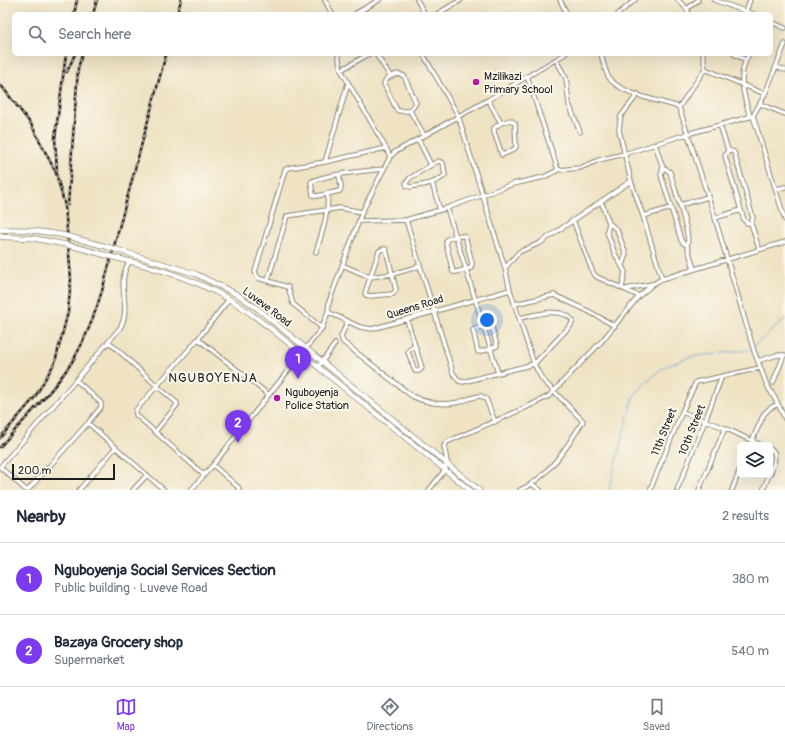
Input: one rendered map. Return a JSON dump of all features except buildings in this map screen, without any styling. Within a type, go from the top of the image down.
[{"type":"street","points":[[325,0],[331,12]]},
{"type":"street","points":[[358,12],[379,0]]},
{"type":"street","points":[[417,0],[424,12]]},
{"type":"street","points":[[440,12],[461,0]]},
{"type":"street","points":[[560,0],[566,12]]},
{"type":"street","points":[[620,12],[635,0]]},
{"type":"street","points":[[678,0],[688,12]]},
{"type":"street","points":[[687,9],[698,0]]},
{"type":"street","points":[[714,0],[743,12]]},
{"type":"street","points":[[745,12],[750,0]]},
{"type":"street","points":[[773,23],[785,28]]},
{"type":"street","points":[[359,222],[406,220],[447,208],[513,184],[544,177],[558,170],[577,169],[599,160],[624,154],[687,134],[752,117],[765,94],[785,44]]},
{"type":"street","points":[[338,56],[342,70],[348,83],[390,157]]},
{"type":"street","points":[[342,70],[365,56]]},
{"type":"street","points":[[377,56],[390,76]]},
{"type":"street","points":[[424,56],[458,115],[505,268],[510,290],[534,364],[542,378],[583,421],[560,455],[532,484],[520,490]]},
{"type":"street","points":[[191,490],[303,354],[322,328],[328,312],[329,302],[362,212],[390,157],[395,152],[458,115],[488,100],[562,56]]},
{"type":"street","points":[[602,56],[606,73],[621,89],[679,107]]},
{"type":"street","points":[[679,107],[705,69],[703,56]]},
{"type":"street","points":[[738,56],[746,60]]},
{"type":"street","points":[[748,56],[742,74],[741,84],[785,220]]},
{"type":"street","points":[[556,60],[566,78],[569,104],[580,132]]},
{"type":"street","points":[[776,67],[785,70]]},
{"type":"street","points":[[705,69],[765,94]]},
{"type":"street","points":[[399,74],[404,76],[416,103],[410,111],[399,112],[397,110],[384,84],[384,81],[390,76],[399,74]]},
{"type":"street","points":[[527,76],[558,170]]},
{"type":"street","points":[[324,162],[348,83]]},
{"type":"street","points":[[638,94],[624,112],[620,121],[619,130],[631,181],[662,279]]},
{"type":"street","points":[[488,100],[501,123]]},
{"type":"street","points":[[760,104],[785,114]]},
{"type":"street","points":[[679,107],[715,218],[754,351],[767,385],[785,419]]},
{"type":"street","points":[[410,111],[424,135]]},
{"type":"street","points":[[510,120],[514,122],[515,148],[504,155],[500,154],[494,132],[494,128],[501,123],[510,120]]},
{"type":"street","points":[[720,125],[728,150],[725,156],[741,210],[745,222],[751,223]]},
{"type":"street","points":[[418,139],[431,165]]},
{"type":"street","points":[[655,144],[663,168],[661,175],[681,240],[682,243],[687,245]]},
{"type":"street","points":[[322,328],[293,304],[288,287],[258,278],[255,272],[285,170],[288,168],[324,162],[386,148]]},
{"type":"street","points":[[728,150],[734,152],[753,218],[751,223],[759,249]]},
{"type":"street","points":[[438,161],[443,163],[445,175],[432,182],[410,187],[406,184],[410,178],[438,161]]},
{"type":"street","points":[[663,168],[670,172],[680,205],[688,238],[687,245],[694,269]]},
{"type":"street","points":[[339,175],[341,189],[317,196],[313,195],[311,182],[314,180],[339,175],[383,169]]},
{"type":"street","points":[[505,268],[519,252],[540,243],[631,181]]},
{"type":"street","points":[[432,182],[440,210]]},
{"type":"street","points":[[776,189],[785,187]]},
{"type":"street","points":[[316,252],[326,222],[328,193]]},
{"type":"street","points":[[680,205],[708,197]]},
{"type":"street","points":[[601,201],[609,223],[617,230],[626,254],[622,265]]},
{"type":"street","points":[[268,280],[287,216],[340,208],[362,212]]},
{"type":"street","points":[[447,208],[498,373]]},
{"type":"street","points":[[643,216],[671,208]]},
{"type":"street","points":[[715,218],[741,210]]},
{"type":"street","points":[[406,220],[453,373],[458,381],[463,382],[534,364],[571,325],[573,321],[556,312],[520,318]]},
{"type":"street","points":[[573,220],[593,273],[596,277],[639,296]]},
{"type":"street","points":[[609,223],[607,232],[615,254],[622,265],[625,274],[624,289]]},
{"type":"street","name":"Luveve Road","points":[[0,230],[20,230],[62,235],[108,247],[187,270],[238,295],[258,309],[479,490]]},
{"type":"street","points":[[456,236],[465,236],[472,263],[471,268],[467,270],[453,272],[446,243],[448,239],[456,236]]},
{"type":"street","name":"Luveve Road","points":[[0,237],[32,238],[80,248],[130,261],[186,279],[211,289],[229,299],[270,328],[470,490]]},
{"type":"street","points":[[429,490],[444,470],[446,464],[444,446],[447,442],[537,403],[554,391],[601,342],[639,296],[653,284],[662,279],[785,242]]},
{"type":"street","points":[[386,249],[396,290],[393,294],[366,295],[365,293],[370,277],[379,251],[386,249]]},
{"type":"street","points":[[76,380],[101,405],[101,408],[27,490],[0,467],[109,342],[123,323],[125,315],[123,283],[124,272],[130,261]]},
{"type":"street","points":[[342,265],[370,277],[393,274],[420,266]]},
{"type":"street","points":[[624,289],[653,284]]},
{"type":"street","name":"Queens Road","points":[[328,312],[360,327],[372,329],[510,290]]},
{"type":"street","points":[[515,304],[550,295],[558,296],[615,326]]},
{"type":"street","points":[[204,475],[136,415],[135,412],[156,385],[198,339],[229,299]]},
{"type":"street","points":[[407,320],[422,368],[419,372],[415,371],[408,352],[415,346]]},
{"type":"street","points":[[348,322],[341,336],[343,342],[412,396],[420,400],[444,404],[481,396],[486,399],[495,422]]},
{"type":"street","points":[[491,324],[497,345],[490,350],[478,352],[473,332],[474,329],[491,324]]},
{"type":"street","points":[[198,339],[269,395]]},
{"type":"street","points":[[109,342],[178,404],[155,432]]},
{"type":"street","points":[[318,366],[335,344]]},
{"type":"street","points":[[758,361],[777,355],[785,355],[773,384]]},
{"type":"street","points":[[722,376],[760,368]]},
{"type":"street","name":"11th Street","points":[[650,490],[696,382],[722,376]]},
{"type":"street","name":"10th Street","points":[[677,490],[706,421],[722,376]]},
{"type":"street","points":[[682,412],[725,428],[752,441],[764,414],[770,408],[778,404]]},
{"type":"street","points":[[88,423],[164,490]]},
{"type":"street","points":[[699,490],[725,428]]},
{"type":"street","points":[[79,490],[116,447]]},
{"type":"street","points":[[773,451],[775,462],[773,467]]},
{"type":"street","points":[[213,465],[239,488],[238,490]]},
{"type":"street","points":[[133,490],[146,475]]},
{"type":"street","points":[[732,490],[737,477]]},
{"type":"street","points":[[763,490],[768,478]]},
{"type":"street","points":[[532,484],[540,490]]},
{"type":"waterway","points":[[754,346],[785,319]]},
{"type":"waterway","points":[[609,490],[633,397],[648,380],[663,368],[689,357],[749,350],[751,348]]},
{"type":"railway","points":[[74,12],[77,0]]},
{"type":"railway","points":[[94,12],[97,0]]},
{"type":"railway","points":[[178,12],[181,0]]},
{"type":"railway","points":[[57,171],[55,138],[66,56]]},
{"type":"railway","points":[[67,72],[74,56]]},
{"type":"railway","points":[[68,205],[78,69],[81,56]]},
{"type":"railway","points":[[0,447],[58,381],[75,357],[87,333],[102,291],[165,56]]},
{"type":"railway","points":[[0,84],[31,124],[56,173],[65,206],[71,279],[68,312],[55,362],[35,397],[0,438]]},
{"type":"place","name":"Mzilikazi Primary School","points":[[476,82]]},
{"type":"place","name":"Nguboyenja Social Services Section","points":[[298,379]]},
{"type":"place","name":"Nguboyenja Police Station","points":[[277,398]]},
{"type":"place","name":"Bazaya Grocery shop","points":[[238,443]]},
{"type":"district","name":"NGUBOYENJA","points":[[213,378]]}]
